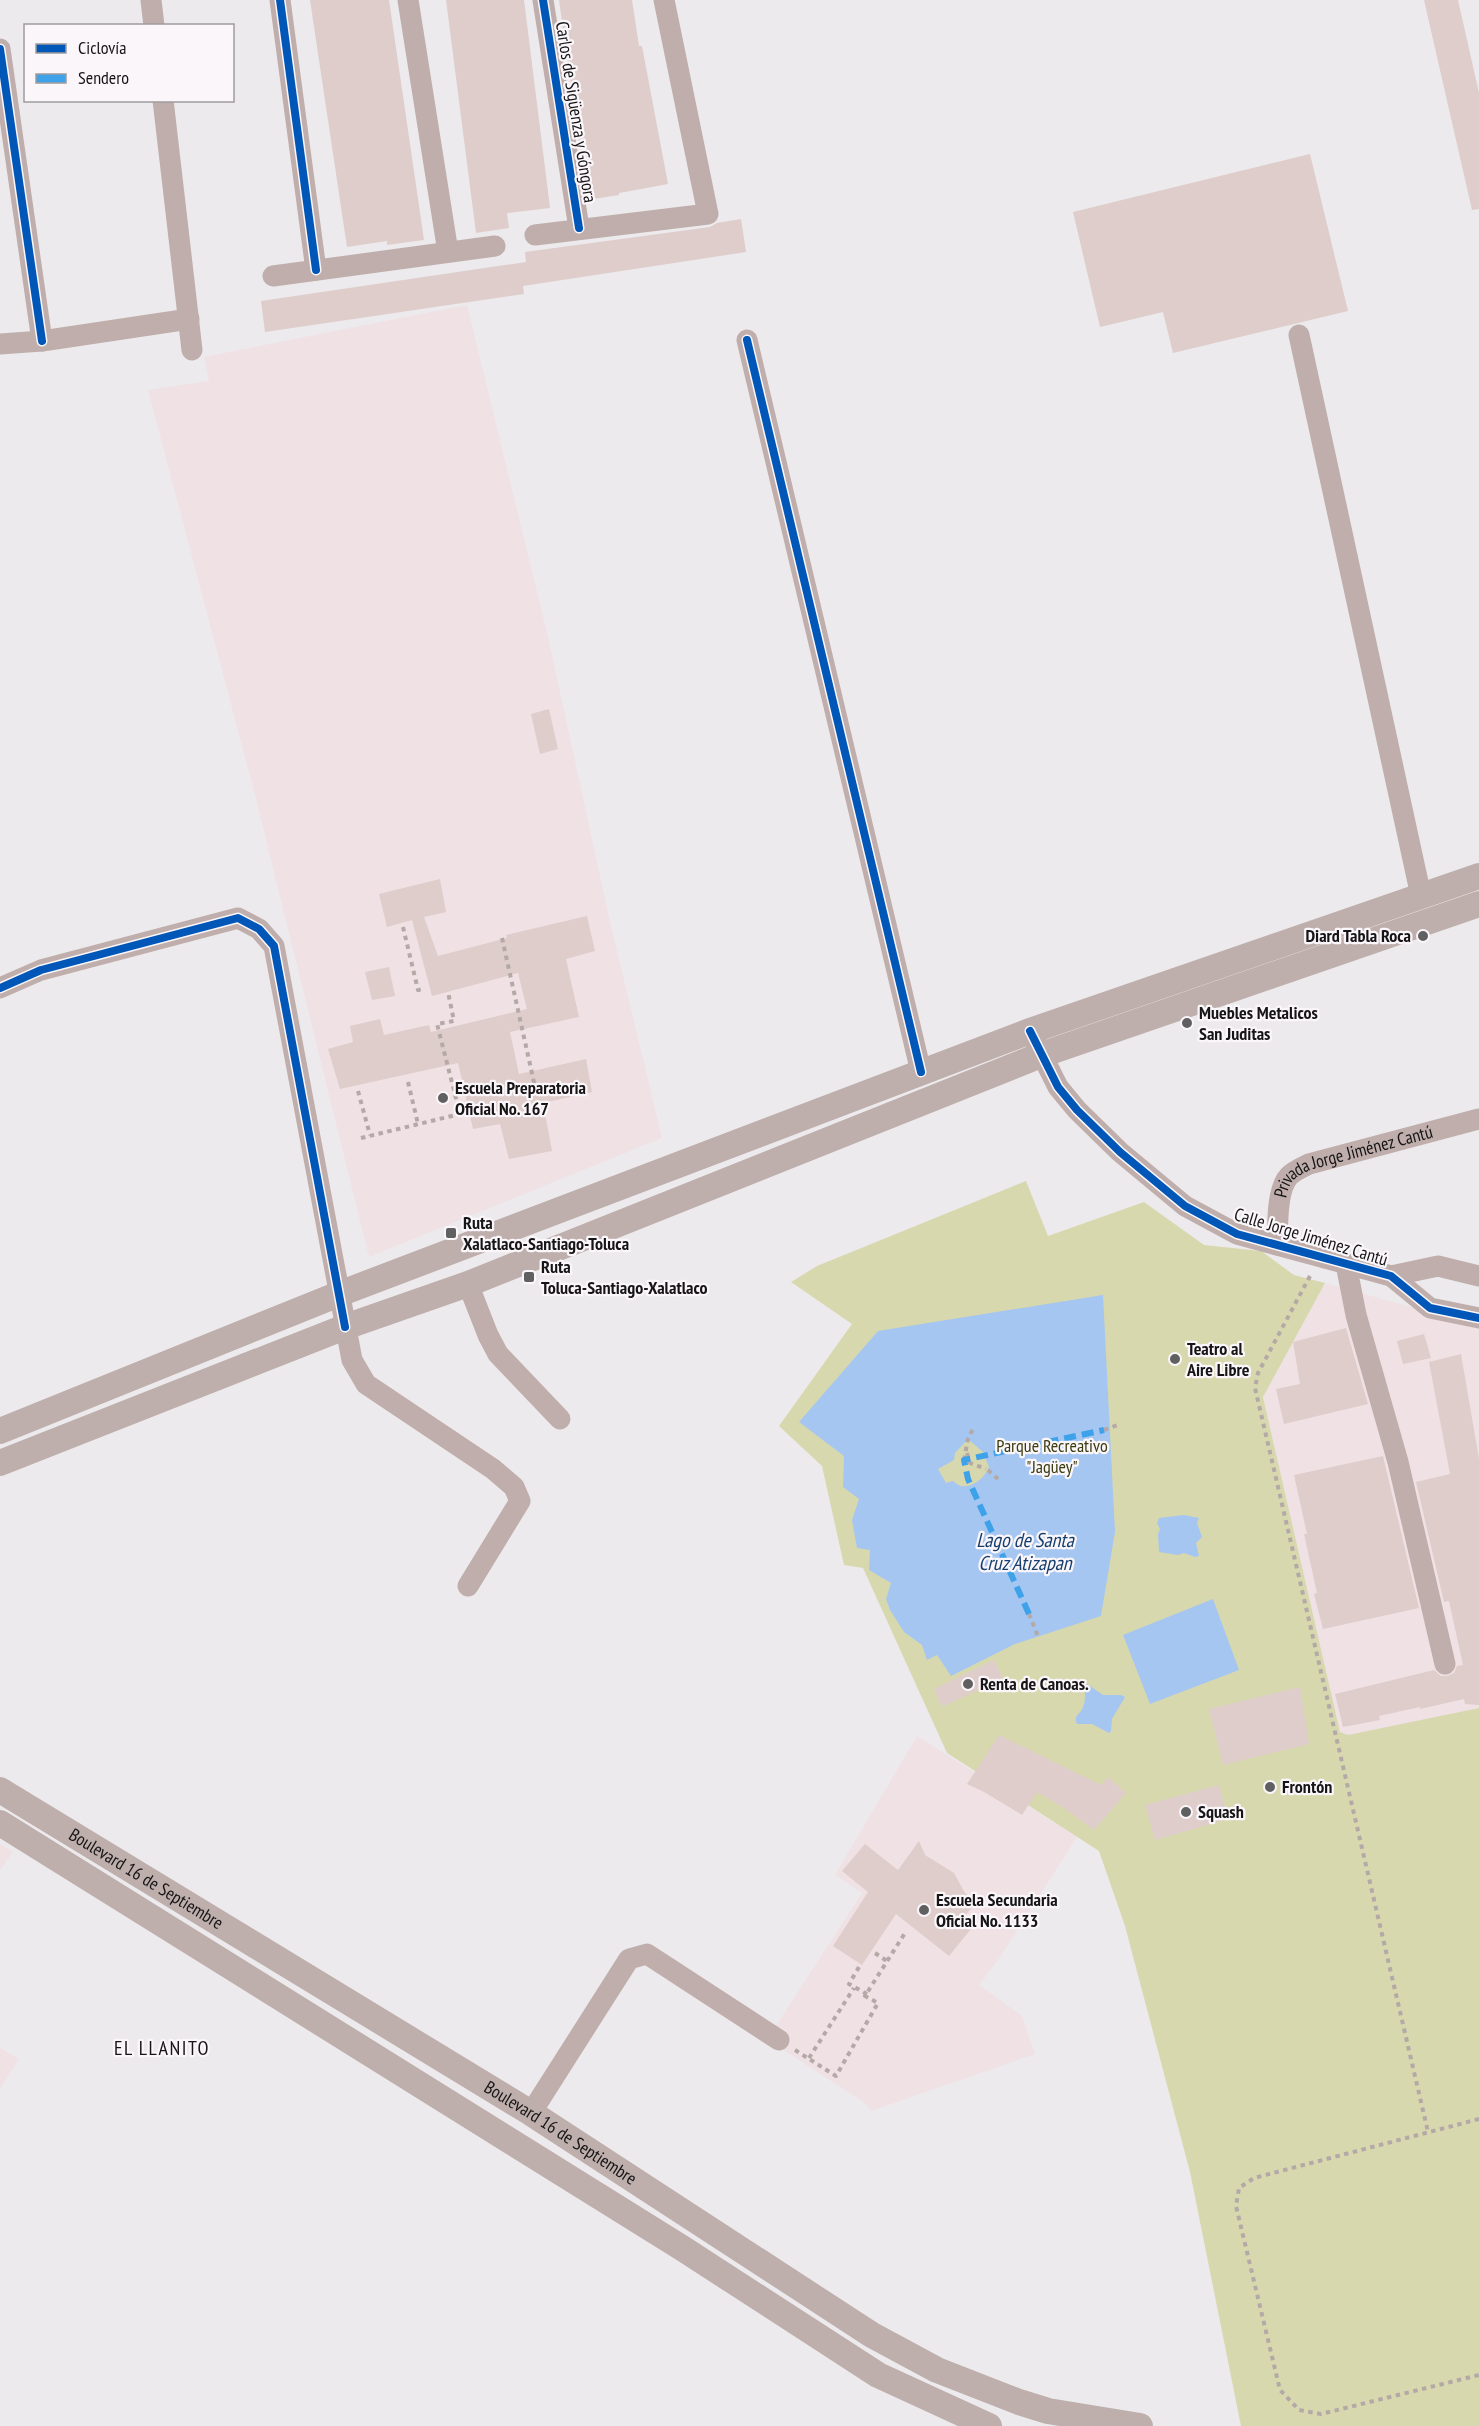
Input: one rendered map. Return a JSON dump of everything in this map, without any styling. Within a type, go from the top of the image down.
[{"type":"main road","points":[[0,1431],[339,1294],[1030,1030],[1479,876]]},
{"type":"main road","points":[[0,1463],[345,1327],[468,1284],[1041,1055],[1479,904]]},
{"type":"main road","name":"Boulevard 16 de Septiembre","points":[[0,1790],[531,2113],[872,2335],[937,2370],[1045,2419],[1140,2426]]},
{"type":"main road","name":"Boulevard 16 de Septiembre","points":[[0,1823],[672,2242],[878,2375],[989,2426]]},
{"type":"main road","points":[[276,1996],[293,1970]]},
{"type":"street","points":[[150,0],[154,24]]},
{"type":"street","points":[[280,0],[316,270]]},
{"type":"street","points":[[408,0],[448,252]]},
{"type":"street","name":"Carlos de Sigüenza y Góngora","points":[[543,0],[579,228]]},
{"type":"street","name":"Carlos de Sigüenza y Góngora","points":[[535,235],[708,214],[664,0]]},
{"type":"street","points":[[0,49],[42,341]]},
{"type":"street","points":[[163,102],[192,350]]},
{"type":"street","points":[[273,276],[495,246]]},
{"type":"street","points":[[0,344],[42,341],[189,319]]},
{"type":"street","points":[[1299,335],[1420,896]]},
{"type":"street","points":[[747,340],[921,1072]]},
{"type":"street","points":[[0,988],[40,970],[238,918],[259,929],[274,946],[352,1360],[366,1384],[494,1469],[514,1487],[520,1501],[468,1586]]},
{"type":"street","name":"Calle Jorge Jiménez Cantú","points":[[1030,1030],[1058,1087],[1077,1110],[1120,1152],[1185,1206],[1237,1234],[1391,1276],[1430,1308],[1479,1318]]},
{"type":"street","name":"Privada Jorge Jiménez Cantú","points":[[1277,1245],[1278,1212],[1283,1188],[1288,1177],[1298,1170],[1309,1164],[1479,1119]]},
{"type":"street","points":[[1346,1264],[1356,1315],[1398,1462],[1444,1664]]},
{"type":"street","name":"Calle Jorge Jiménez Cantú","points":[[1391,1276],[1438,1266],[1479,1276]]},
{"type":"street","points":[[468,1284],[498,1354],[560,1419]]},
{"type":"street","points":[[531,2113],[628,1959],[647,1954],[779,2040]]},
{"type":"path","points":[[403,927],[418,990],[424,989]]},
{"type":"path","points":[[502,938],[537,1096]]},
{"type":"path","points":[[361,1138],[460,1114],[437,1024],[454,1021],[448,992]]},
{"type":"path","points":[[408,1082],[418,1124]]},
{"type":"path","points":[[358,1091],[370,1135]]},
{"type":"path","points":[[1320,1257],[1258,1373],[1255,1388],[1428,2133]]},
{"type":"path","points":[[1104,1430],[1118,1425]]},
{"type":"path","points":[[964,1460],[968,1439],[974,1427]]},
{"type":"path","points":[[967,1452],[970,1463],[987,1469],[998,1479]]},
{"type":"path","points":[[1029,1614],[1039,1639]]},
{"type":"path","points":[[779,2040],[836,2076],[878,2003],[865,1996],[905,1933]]},
{"type":"path","points":[[874,1953],[887,1961]]},
{"type":"path","points":[[859,1967],[849,1984],[867,1994]]},
{"type":"path","points":[[809,2058],[854,1988]]},
{"type":"path","points":[[1479,2120],[1254,2178],[1239,2188],[1236,2206],[1280,2390],[1299,2410],[1321,2414],[1479,2375]]},
{"type":"shaded area","points":[[467,305],[548,637],[610,922],[662,1138],[369,1257],[255,795],[148,390],[209,381],[204,357]]},
{"type":"shaded area","points":[[1325,1283],[1479,1326],[1479,1708],[1348,1736],[1340,1732],[1263,1397]]},
{"type":"shaded area","points":[[917,1736],[1077,1837],[1000,1957],[979,1985],[1022,2016],[1035,2054],[871,2111],[865,2103],[765,2038],[779,2021],[862,1893],[835,1875]]},
{"type":"shaded area","points":[[0,1844],[13,1852],[0,1870]]},
{"type":"shaded area","points":[[0,2048],[19,2059],[0,2089]]},
{"type":"green space","name":"Parque Recreativo \"Jagüey\"","points":[[1026,1181],[1048,1236],[1144,1202],[1204,1245],[1261,1251],[1294,1275],[1325,1283],[1263,1397],[1340,1732],[1348,1735],[1479,1708],[1479,2426],[1241,2426],[1190,2172],[1125,1926],[1099,1851],[947,1753],[863,1568],[844,1565],[822,1466],[779,1426],[852,1324],[791,1282],[817,1266]]},
{"type":"water","name":"Lago de Santa Cruz Atizapan","points":[[1103,1295],[1115,1532],[1101,1616],[1015,1644],[951,1676],[937,1655],[927,1660],[922,1645],[904,1632],[886,1599],[891,1583],[869,1570],[870,1550],[857,1548],[852,1520],[859,1499],[843,1487],[844,1456],[799,1422],[878,1331]],"holes":[[[968,1439],[983,1452],[989,1467],[979,1481],[968,1486],[958,1485],[953,1481],[946,1483],[938,1469],[954,1460],[955,1453]]]},
{"type":"water","points":[[1184,1515],[1199,1518],[1197,1523],[1202,1537],[1196,1543],[1199,1556],[1159,1552],[1160,1529],[1157,1523],[1159,1518]]},
{"type":"water","points":[[1213,1599],[1239,1670],[1150,1704],[1123,1635]]},
{"type":"water","points":[[1087,1684],[1103,1695],[1125,1697],[1112,1719],[1109,1733],[1092,1724],[1077,1724],[1077,1715],[1084,1705]]},
{"type":"building","points":[[310,0],[389,0],[424,240],[387,245],[387,241],[347,247]]},
{"type":"building","points":[[446,0],[524,0],[550,208],[507,213],[509,228],[476,233]]},
{"type":"building","points":[[559,0],[632,0],[639,46],[642,46],[668,184],[587,200]]},
{"type":"building","points":[[1424,0],[1458,0],[1479,93],[1479,209],[1472,210]]},
{"type":"building","points":[[1310,154],[1348,311],[1173,353],[1163,312],[1100,327],[1073,212]]},
{"type":"building","points":[[741,219],[746,252],[523,286],[524,294],[265,332],[261,301],[526,262],[525,252],[710,227],[717,223]]},
{"type":"building","points":[[549,709],[558,749],[540,754],[531,714]]},
{"type":"building","points":[[440,879],[446,912],[424,917],[438,956],[507,938],[506,935],[587,916],[595,951],[566,959],[579,1017],[510,1032],[519,1074],[586,1059],[592,1092],[543,1103],[552,1151],[509,1159],[500,1124],[473,1129],[458,1063],[340,1089],[328,1049],[353,1042],[350,1026],[380,1019],[384,1035],[429,1025],[431,1032],[527,1009],[518,973],[432,996],[412,920],[387,927],[379,894]]},
{"type":"building","points":[[389,967],[395,996],[372,1000],[365,972]]},
{"type":"building","points":[[1346,1328],[1368,1404],[1284,1424],[1276,1389],[1300,1384],[1293,1342]]},
{"type":"building","points":[[1424,1334],[1431,1358],[1403,1364],[1397,1341]]},
{"type":"building","points":[[1461,1354],[1479,1459],[1479,1705],[1465,1704],[1464,1699],[1379,1716],[1380,1720],[1343,1727],[1335,1694],[1434,1670],[1441,1676],[1447,1676],[1454,1673],[1457,1666],[1463,1665],[1449,1601],[1444,1602],[1416,1482],[1450,1474],[1429,1362]]},
{"type":"building","points":[[1383,1456],[1419,1608],[1323,1629],[1314,1594],[1317,1593],[1294,1475]]},
{"type":"building","name":"Renta de Canoas.","points":[[994,1660],[1003,1678],[942,1707],[934,1689]]},
{"type":"building","points":[[1300,1687],[1309,1744],[1223,1765],[1209,1709]]},
{"type":"building","points":[[999,1735],[1101,1785],[1108,1777],[1126,1793],[1094,1830],[1037,1792],[1022,1815],[967,1784]]},
{"type":"building","name":"Squash","points":[[1219,1785],[1228,1819],[1155,1840],[1145,1805]]},
{"type":"building","points":[[919,1841],[925,1855],[954,1873],[965,1893],[976,1903],[961,1920],[971,1929],[949,1956],[896,1914],[862,1965],[833,1946],[868,1892],[842,1871],[865,1844],[898,1870]]},
{"type":"marked path","points":[[1029,1614],[968,1479],[964,1460],[1104,1430]]},
{"type":"cycle path","points":[[280,0],[316,270]]},
{"type":"cycle path","points":[[543,0],[579,228]]},
{"type":"cycle path","points":[[0,49],[42,341]]},
{"type":"cycle path","points":[[747,340],[921,1072]]},
{"type":"cycle path","points":[[0,988],[41,970],[238,918],[259,929],[274,946],[345,1327]]},
{"type":"cycle path","points":[[1030,1031],[1058,1087],[1077,1110],[1120,1152],[1185,1206],[1237,1234],[1391,1276],[1430,1308],[1479,1318]]},
{"type":"place","name":"Diard Tabla Roca","points":[[1423,936]]},
{"type":"place","name":"Muebles Metalicos San Juditas","points":[[1187,1023]]},
{"type":"place","name":"Escuela Preparatoria Oficial No. 167","points":[[443,1098]]},
{"type":"place","name":"Ruta Xalatlaco-Santiago-Toluca","points":[[451,1233]]},
{"type":"place","name":"Ruta Toluca-Santiago-Xalatlaco","points":[[529,1277]]},
{"type":"place","name":"Teatro al Aire Libre","points":[[1175,1359]]},
{"type":"place","name":"Renta de Canoas.","points":[[968,1684]]},
{"type":"place","name":"Frontón","points":[[1270,1787]]},
{"type":"place","name":"Squash","points":[[1186,1812]]},
{"type":"place","name":"Escuela Secundaria Oficial No. 1133","points":[[924,1910]]},
{"type":"district","name":"EL LLANITO","points":[[162,2048]]}]
